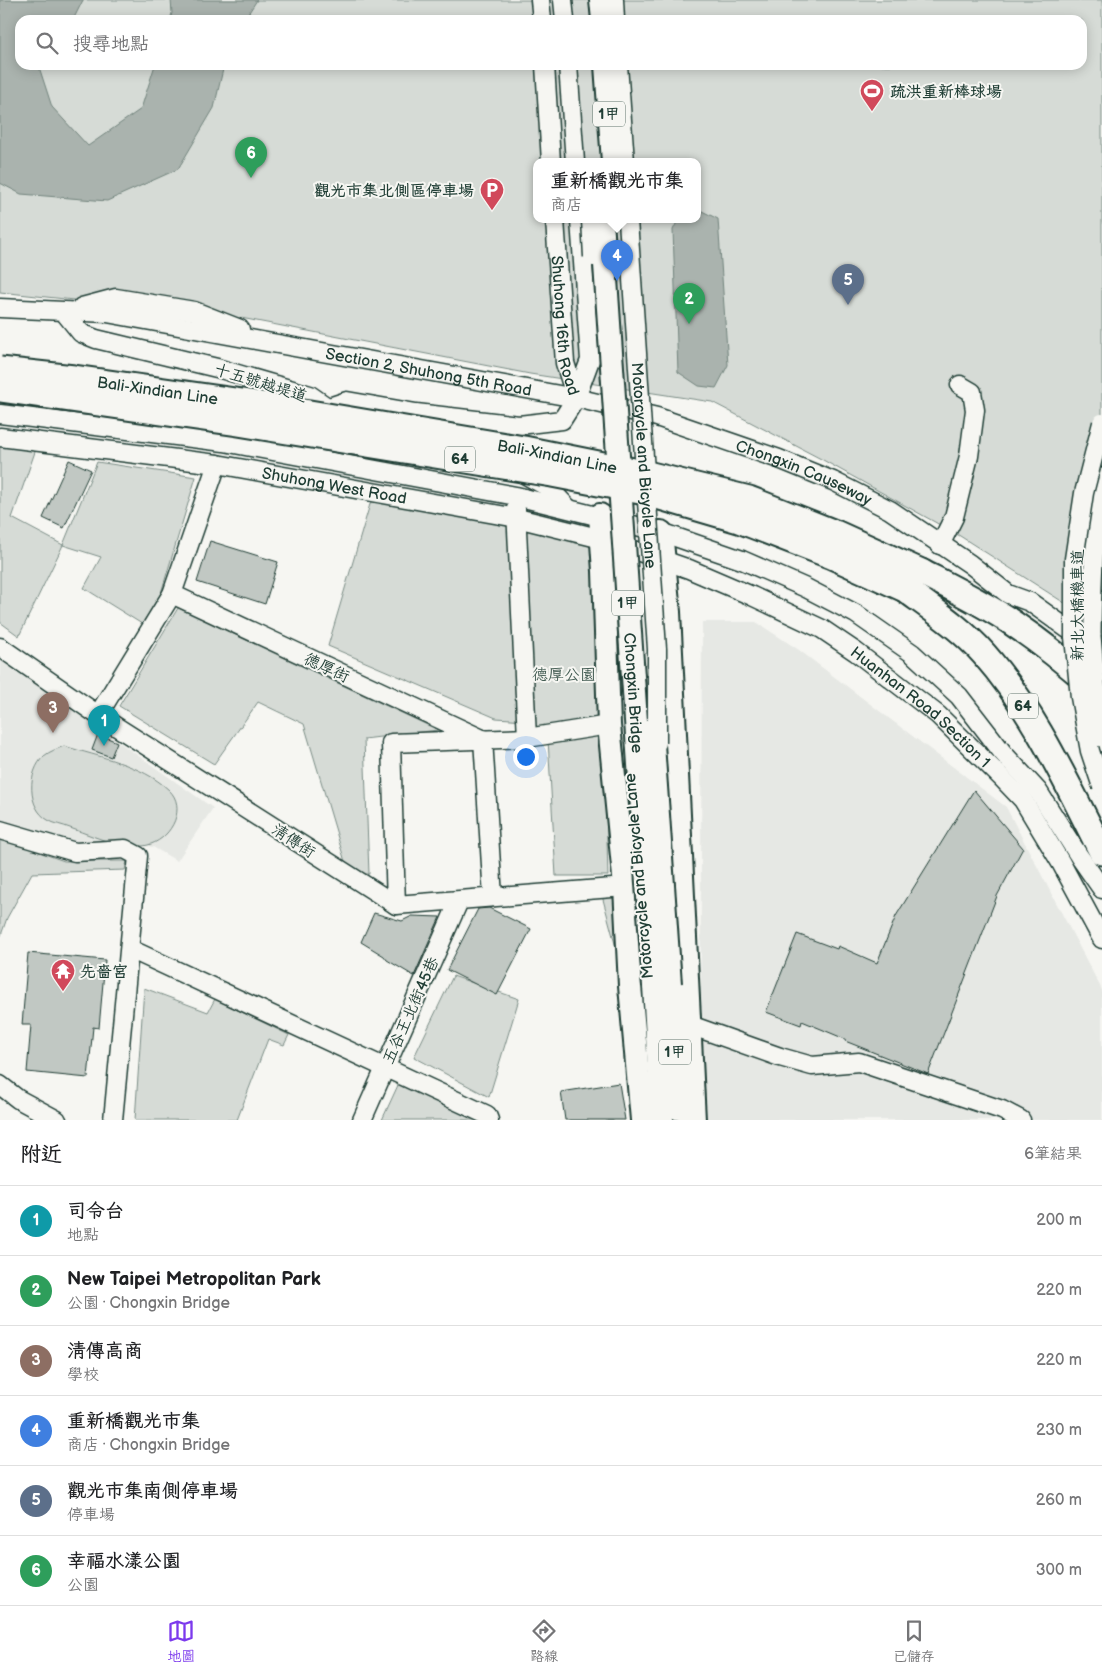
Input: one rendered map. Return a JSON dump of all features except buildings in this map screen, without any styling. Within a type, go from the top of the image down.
[{"type":"highway","name":"Bali-Xindian Line","points":[[0,370],[74,378],[262,405],[524,449],[643,472],[749,499],[835,533],[913,580]]},
{"type":"highway","name":"Bali-Xindian Line","points":[[0,389],[248,424],[552,474],[640,491],[739,520],[832,556],[913,580]]},
{"type":"highway","points":[[1102,481],[1098,496],[1089,560],[1095,645],[1093,694],[1102,734]]},
{"type":"highway","name":"64","points":[[913,580],[968,596],[1014,624],[1064,660],[1102,694]]},
{"type":"highway","name":"64","points":[[913,580],[945,619],[983,653],[1014,692],[1046,744],[1102,852]]},
{"type":"main road","points":[[586,0],[588,15]]},
{"type":"main road","points":[[601,0],[602,15]]},
{"type":"main road","name":"1甲","points":[[591,70],[598,158]]},
{"type":"main road","name":"1甲","points":[[606,70],[613,158]]},
{"type":"main road","name":"Chongxin Bridge","points":[[602,223],[657,985]]},
{"type":"main road","name":"Chongxin Bridge","points":[[617,223],[657,803],[657,985]]},
{"type":"main road","points":[[600,515],[604,571],[608,725],[626,887],[630,986],[642,1120]]},
{"type":"main road","points":[[661,532],[669,612],[694,1120]]},
{"type":"main road","name":"1甲","points":[[657,985],[662,1120]]},
{"type":"main road","name":"1甲","points":[[657,985],[680,1120]]},
{"type":"street","points":[[540,0],[542,15]]},
{"type":"street","points":[[564,0],[565,15]]},
{"type":"street","points":[[575,0],[576,15]]},
{"type":"street","points":[[614,0],[615,15]]},
{"type":"street","points":[[545,70],[552,158]]},
{"type":"street","points":[[568,70],[575,158]]},
{"type":"street","points":[[580,70],[587,158]]},
{"type":"street","points":[[618,70],[624,158]]},
{"type":"street","name":"Shuhong 16th Road","points":[[556,223],[566,363],[576,398]]},
{"type":"street","name":"Shuhong 16th Road","points":[[576,398],[590,360],[580,223]]},
{"type":"street","name":"Motorcycle and Bicycle Lane","points":[[591,223],[639,920],[657,985]]},
{"type":"street","name":"Motorcycle and Bicycle Lane","points":[[628,223],[657,649],[657,803]]},
{"type":"street","name":"Section 2, Shuhong 5th Road","points":[[0,308],[107,314],[576,398]]},
{"type":"street","name":"十五號越堤道","points":[[64,312],[81,333],[96,340],[217,368],[310,395],[329,407],[353,432],[369,440],[520,473],[548,487],[568,508]]},
{"type":"street","points":[[42,441],[56,382],[295,412],[329,407],[347,401],[416,414],[519,425],[562,420],[576,398]]},
{"type":"street","points":[[940,544],[954,517],[969,456],[975,410],[972,392],[960,386]]},
{"type":"street","name":"Chongxin Causeway","points":[[576,398],[657,417],[779,459],[833,481],[890,510],[970,564],[1008,594],[1030,602],[1095,645]]},
{"type":"street","name":"Shuhong West Road","points":[[0,414],[224,442],[516,496],[600,515],[661,532]]},
{"type":"street","name":"新北大橋機車道","points":[[1102,423],[1084,493],[1074,559],[1074,637],[1082,706],[1090,751],[1102,787]]},
{"type":"street","name":"Shuhong West Road","points":[[0,437],[217,464],[517,518],[602,539],[664,560]]},
{"type":"street","points":[[98,715],[172,594],[217,464]]},
{"type":"street","points":[[516,496],[527,738]]},
{"type":"street","name":"Huanhan Road Section 1","points":[[661,532],[742,560],[806,588],[856,614],[912,653],[959,696],[1003,753],[1038,791],[1102,889]]},
{"type":"street","name":"Huanhan Road Section 1","points":[[664,560],[752,596],[822,629],[856,652],[938,715],[1023,800],[1061,863],[1102,939]]},
{"type":"street","name":"德厚街","points":[[172,594],[483,739]]},
{"type":"street","name":"Chongxin Causeway","points":[[1008,594],[1020,614],[1070,656],[1102,688]]},
{"type":"street","name":"清傳街","points":[[0,647],[98,715],[396,905]]},
{"type":"street","points":[[608,725],[527,738],[391,743],[396,905],[626,887]]},
{"type":"street","points":[[483,739],[493,897]]},
{"type":"street","points":[[0,830],[75,852],[125,849],[138,856],[112,1120]]},
{"type":"street","name":"五谷王北街45巷","points":[[362,1120],[459,901]]},
{"type":"street","points":[[130,949],[487,1115],[489,1120]]},
{"type":"street","points":[[690,1025],[780,1057],[812,1066],[859,1062],[1002,1110],[1021,1120]]},
{"type":"street","points":[[0,1085],[18,1099],[57,1120]]},
{"type":"shaded area","points":[[0,0],[83,0],[76,15],[15,15],[15,70],[40,70],[52,107],[88,146],[141,109],[153,70],[223,70],[214,108],[178,169],[107,201],[21,194],[0,183]]},
{"type":"shaded area","points":[[171,0],[257,0],[247,15],[171,15]]},
{"type":"shaded area","points":[[701,210],[718,219],[728,365],[716,388],[699,386],[678,372],[673,230],[676,223],[701,223]]},
{"type":"shaded area","points":[[702,622],[756,622],[799,650],[1006,807],[1102,990],[1102,1120],[700,1120]]},
{"type":"shaded area","points":[[0,659],[213,808],[177,861],[153,847],[125,843],[76,846],[0,823]]},
{"type":"green space","points":[[0,0],[1102,0],[1102,627],[960,536],[823,460],[712,402],[530,374],[241,318],[0,292]]},
{"type":"green space","points":[[0,441],[36,449],[12,518],[63,545],[19,636],[0,622]]},
{"type":"green space","points":[[97,462],[196,477],[161,593],[142,624],[84,588],[101,557],[63,545]]},
{"type":"green space","name":"德厚公園","points":[[373,494],[508,521],[516,508],[590,533],[607,723],[527,731],[526,720],[496,718],[328,646]]},
{"type":"green space","points":[[178,608],[438,730],[364,739],[369,874],[349,875],[304,724],[258,702],[214,764],[119,706]]},
{"type":"green space","points":[[604,734],[608,876],[556,876],[548,739]]},
{"type":"green space","points":[[64,746],[119,762],[158,781],[169,790],[177,805],[175,821],[171,828],[159,840],[151,844],[134,846],[105,841],[48,820],[36,807],[33,799],[32,780],[38,763],[44,756]]},
{"type":"green space","points":[[0,838],[64,861],[127,861],[125,870],[32,873],[7,918],[0,938]]},
{"type":"green space","points":[[616,891],[621,966],[601,892]]},
{"type":"green space","points":[[453,976],[519,999],[489,1097],[414,1057]]},
{"type":"green space","points":[[144,988],[208,1012],[215,999],[289,1035],[284,1045],[268,1039],[237,1120],[135,1120]]},
{"type":"green space","points":[[399,1083],[478,1120],[382,1120]]},
{"type":"place","name":"疏洪重新棒球場","points":[[872,112]]},
{"type":"place","name":"幸福水漾公園","points":[[251,178]]},
{"type":"place","name":"觀光市集北側區停車場","points":[[492,211]]},
{"type":"place","name":"重新橋觀光市集","points":[[617,281]]},
{"type":"place","name":"觀光市集南側停車場","points":[[848,305]]},
{"type":"place","name":"New Taipei Metropolitan Park","points":[[689,324]]},
{"type":"place","name":"清傳高商","points":[[53,733]]},
{"type":"place","name":"司令台","points":[[104,746]]},
{"type":"place","name":"先嗇宮","points":[[63,992]]}]
